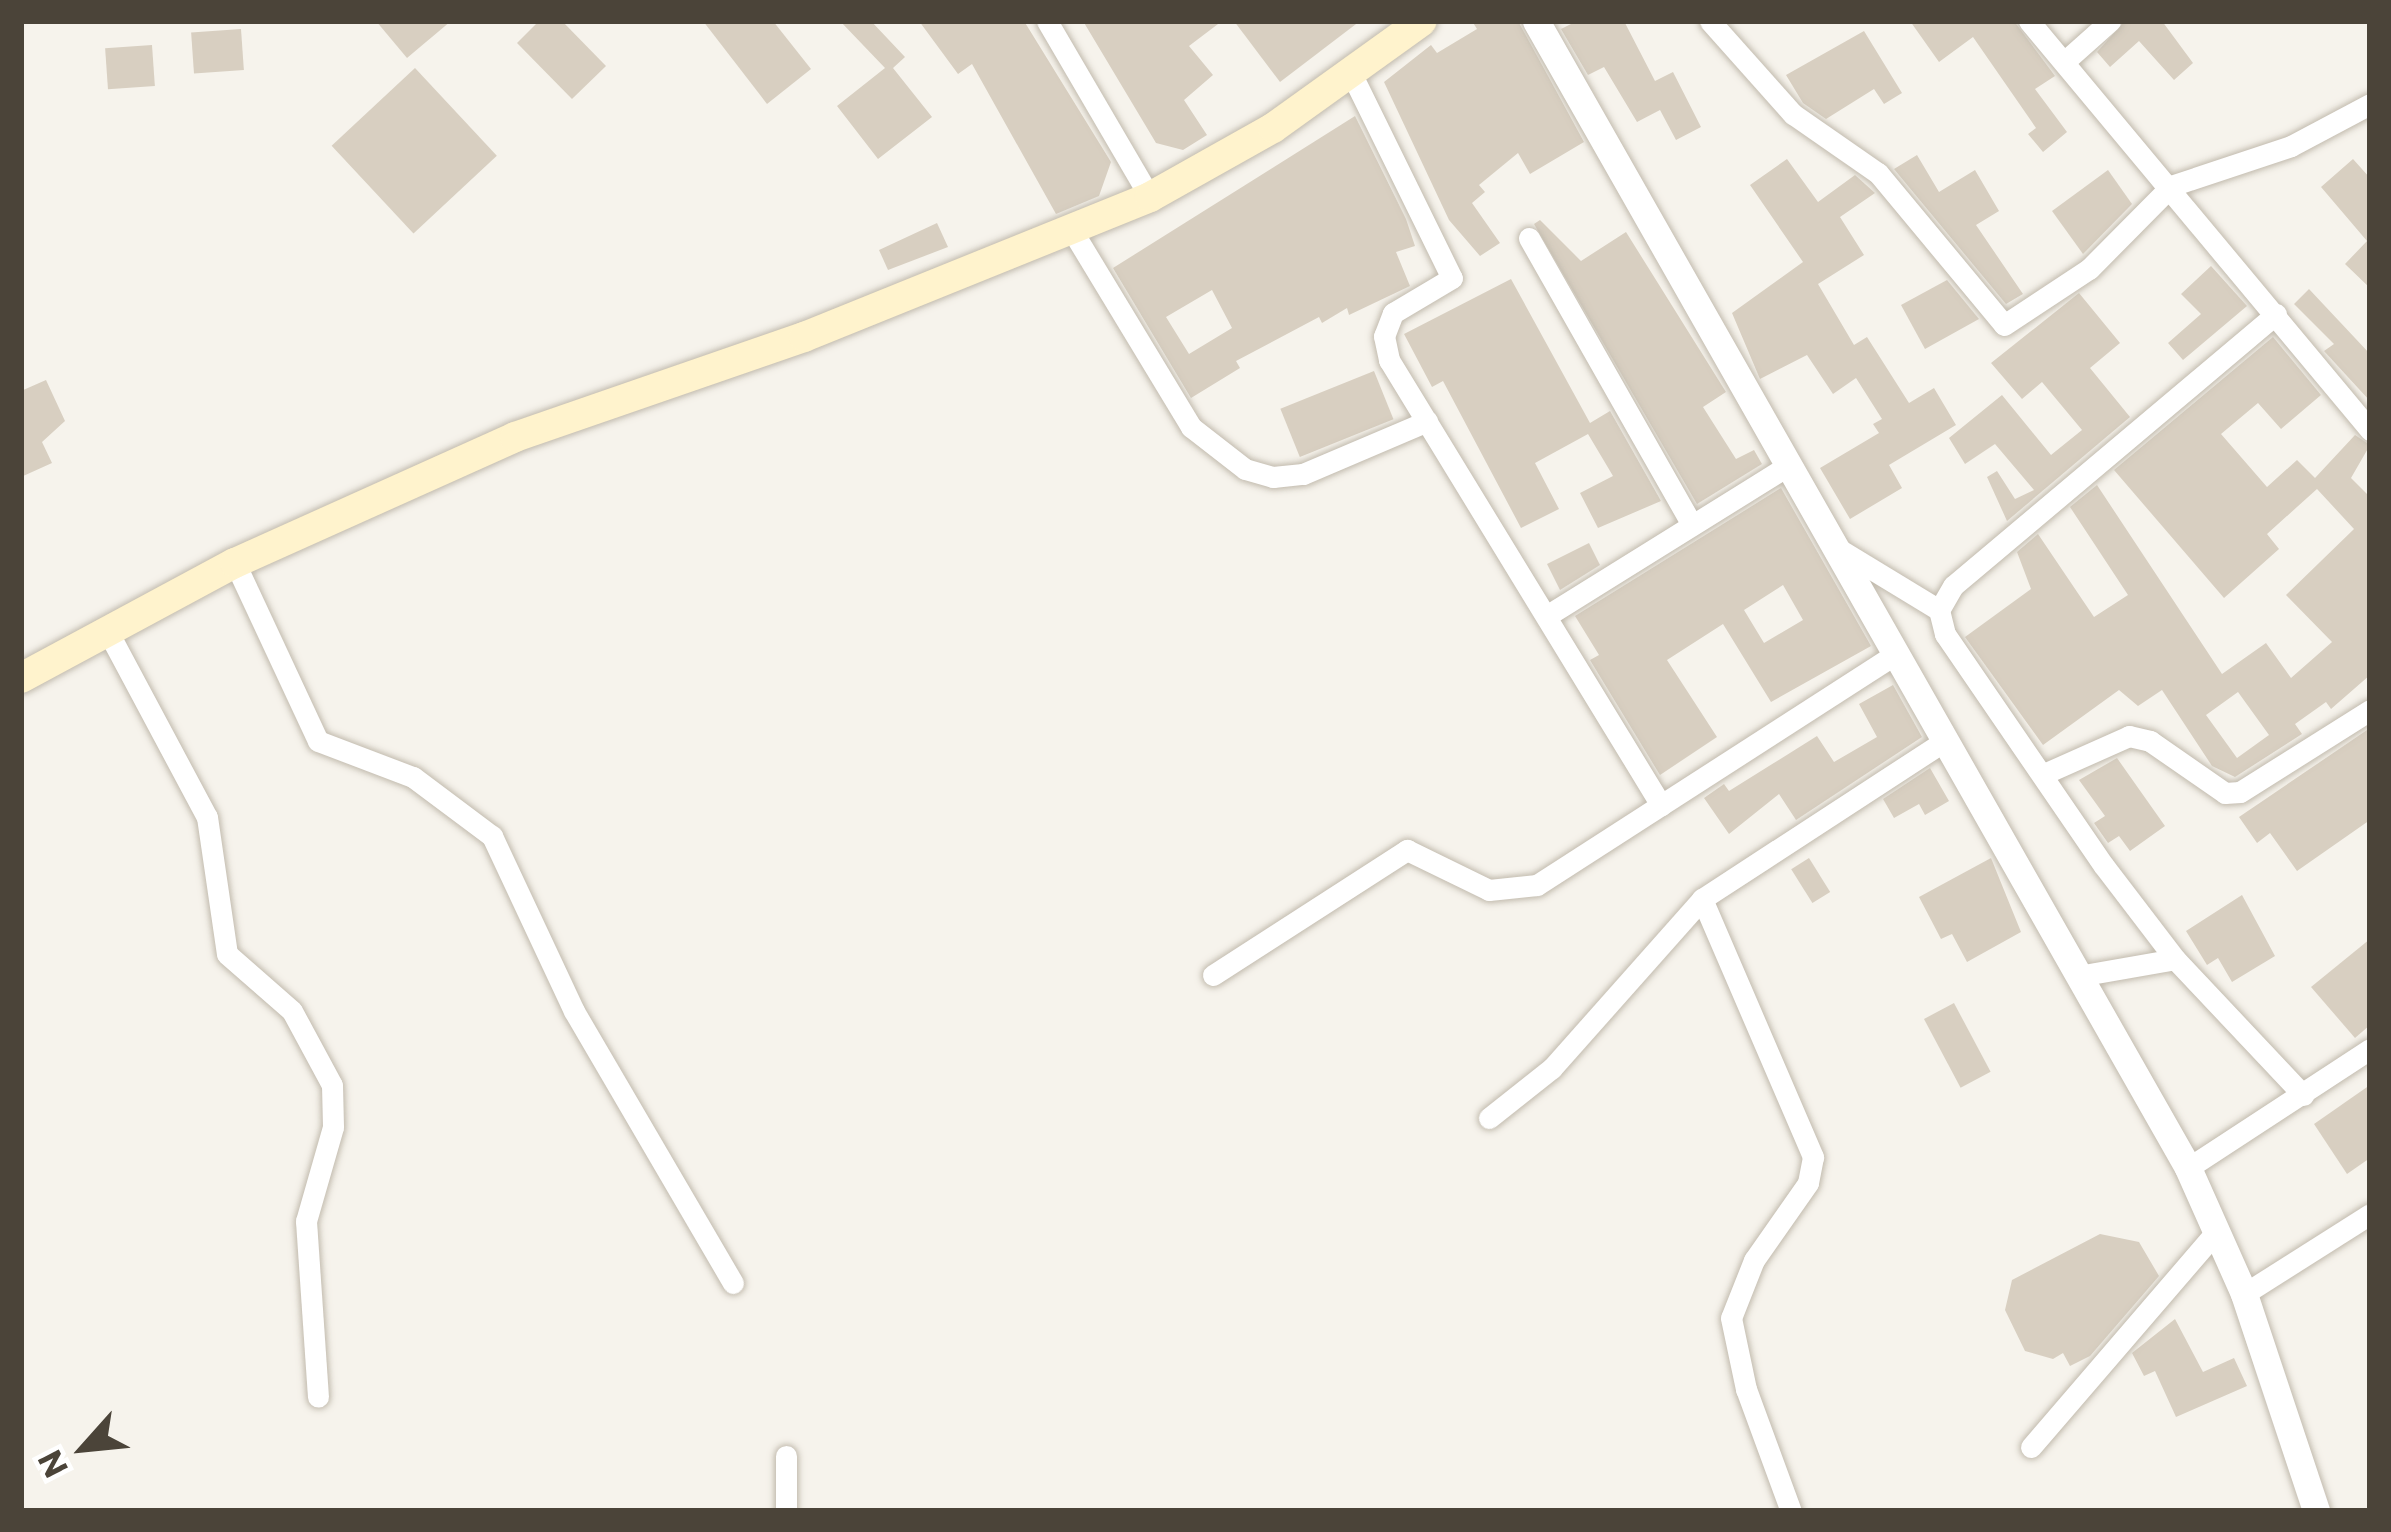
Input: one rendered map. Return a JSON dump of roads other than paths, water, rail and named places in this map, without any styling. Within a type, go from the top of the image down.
[{"type":"main road","points":[[21,678],[235,563],[515,437],[804,337],[1073,232],[1150,196],[1352,75],[1422,21]]},
{"type":"street","points":[[1047,21],[1150,196]]},
{"type":"street","points":[[1536,21],[2188,1168],[2244,1294],[2316,1511]]},
{"type":"street","points":[[1710,21],[1793,114],[1878,173],[2004,325],[2089,269],[2171,186],[2291,146],[2370,104]]},
{"type":"street","points":[[2029,21],[2370,430]]},
{"type":"street","points":[[2065,62],[2110,21]]},
{"type":"street","points":[[1352,75],[1452,278],[1394,313],[1384,336],[1427,421],[1661,805]]},
{"type":"street","points":[[1073,232],[1191,427],[1245,469],[1273,477],[1303,474],[1427,421]]},
{"type":"street","points":[[1529,238],[1692,525]]},
{"type":"street","points":[[2276,314],[1953,586],[1939,610],[1945,634],[2175,959],[2303,1094]]},
{"type":"street","points":[[1548,615],[1786,466]]},
{"type":"street","points":[[1830,543],[1939,610]]},
{"type":"street","points":[[235,563],[318,741],[412,777],[492,836],[574,1011],[733,1283]]},
{"type":"street","points":[[107,630],[207,817],[226,954],[292,1011],[332,1085],[333,1127],[306,1221],[318,1397]]},
{"type":"street","points":[[1214,975],[1407,850],[1489,890],[1516,893],[1894,655]]},
{"type":"street","points":[[2046,773],[2129,736],[2150,741],[2225,793],[2240,792],[2370,710]]},
{"type":"street","points":[[1489,1118],[1552,1068],[1702,899],[1944,741]]},
{"type":"street","points":[[1702,899],[1813,1157],[1808,1184],[1754,1259],[1731,1318],[1746,1389],[1791,1511]]},
{"type":"street","points":[[2078,976],[2175,959]]},
{"type":"street","points":[[2188,1168],[2370,1048]]},
{"type":"street","points":[[2244,1294],[2370,1214]]},
{"type":"street","points":[[2031,1448],[2217,1231]]},
{"type":"street","points":[[786,1456],[786,1511]]}]
